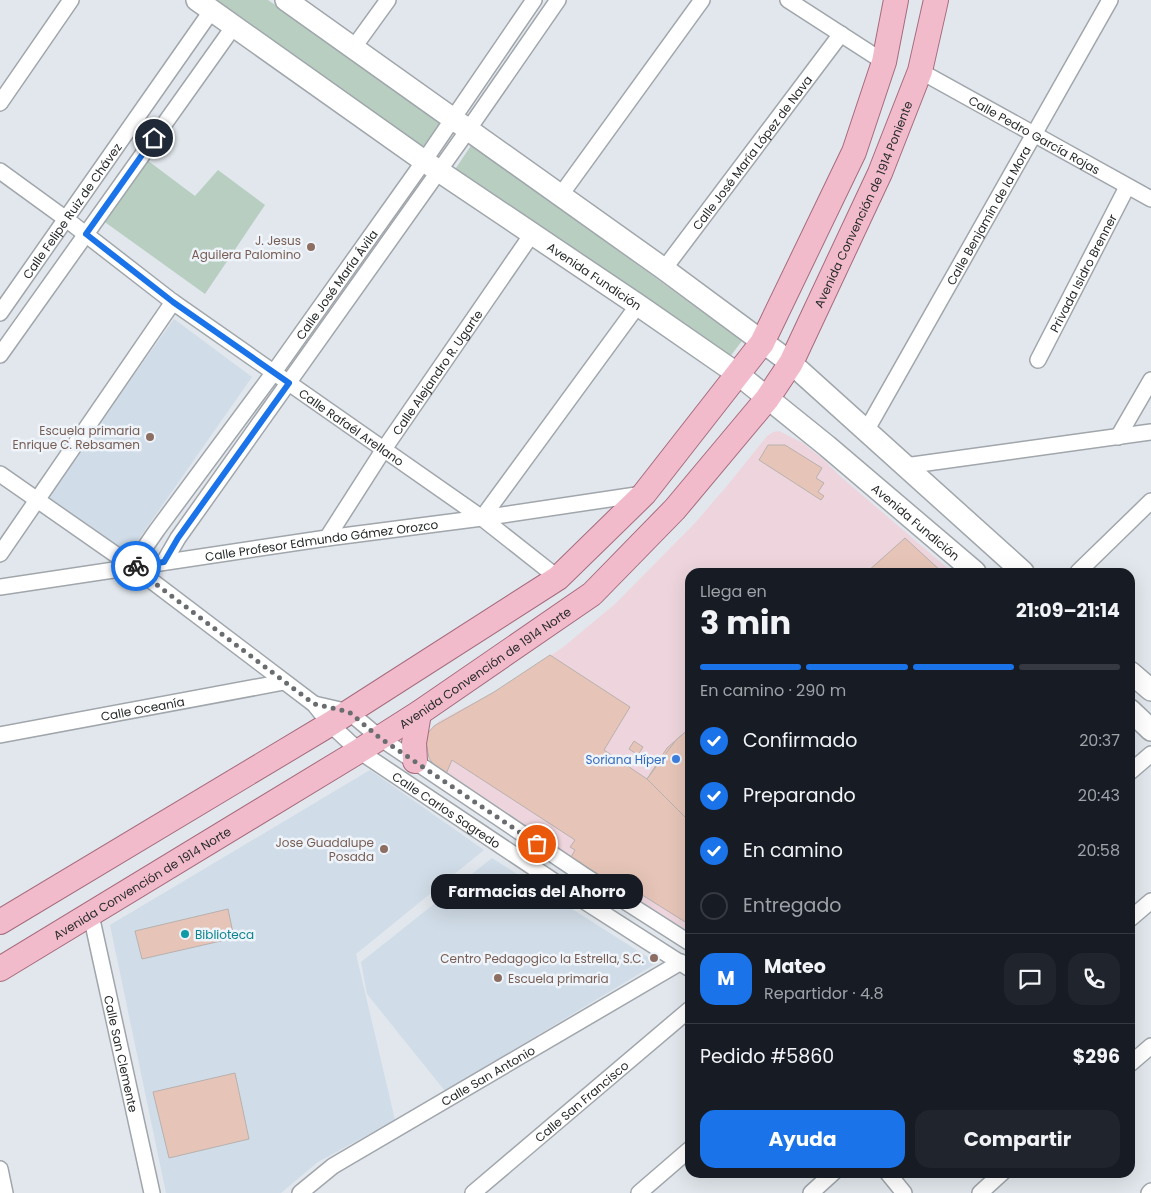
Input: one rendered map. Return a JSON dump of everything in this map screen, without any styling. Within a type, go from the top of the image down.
[{"type":"main road","points":[[0,922],[340,718],[558,578],[644,494],[739,375],[762,343],[854,152],[884,62],[896,0]]},
{"type":"main road","name":"Avenida Convención de 1914 Poniente","points":[[767,399],[791,363],[880,173],[920,71],[936,0]]},
{"type":"main road","name":"Avenida Convención de 1914 Norte","points":[[0,970],[359,752],[592,594],[675,509],[767,399]]},
{"type":"main road","points":[[416,762],[414,743],[419,713]]},
{"type":"street","points":[[0,103],[72,0]]},
{"type":"street","points":[[286,0],[791,363],[1018,568]]},
{"type":"street","points":[[354,48],[388,0]]},
{"type":"street","name":"Calle José María Ávila","points":[[164,562],[178,538],[289,383],[460,124],[534,0]]},
{"type":"street","name":"Calle José María Ávila","points":[[460,124],[558,0]]},
{"type":"street","points":[[560,196],[702,0]]},
{"type":"street","points":[[788,0],[884,62]]},
{"type":"street","name":"Calle Benjamín de la Mora","points":[[866,431],[1110,0]]},
{"type":"street","name":"Avenida Fundición","points":[[205,5],[432,166],[739,375],[827,446],[970,568]]},
{"type":"street","name":"Calle Felipe Ruiz de Chávez","points":[[0,313],[66,219],[205,5]]},
{"type":"street","name":"Calle Felipe Ruiz de Chávez","points":[[0,355],[234,26]]},
{"type":"street","name":"Calle José María López de Nava","points":[[664,270],[841,34]]},
{"type":"street","name":"Calle Pedro García Rojas","points":[[920,71],[1151,199]]},
{"type":"street","name":"Calle José María Ávila","points":[[132,566],[274,372],[432,166]]},
{"type":"street","name":"Calle Rafaél Arellano","points":[[0,171],[86,234],[173,302],[482,518],[558,578]]},
{"type":"street","name":"Privada Isidro Brenner","points":[[1038,360],[1127,187]]},
{"type":"street","name":"Calle Alejandro R. Ugarte","points":[[327,538],[384,450],[532,234]]},
{"type":"street","points":[[0,554],[173,302]]},
{"type":"street","points":[[482,518],[638,305]]},
{"type":"street","points":[[1118,437],[1151,380]]},
{"type":"street","points":[[905,466],[1151,432]]},
{"type":"street","name":"Calle Carlos Sagredo","points":[[0,474],[132,566],[314,704],[380,738],[582,874],[685,940]]},
{"type":"street","name":"Calle Profesor Edmundo Gámez Orozco","points":[[0,587],[132,566],[644,494]]},
{"type":"street","points":[[1082,568],[1151,501]]},
{"type":"street","points":[[903,510],[920,504],[930,506],[956,527],[971,536],[986,539]]},
{"type":"street","points":[[1135,676],[1151,690]]},
{"type":"street","name":"Calle Oceanía","points":[[0,735],[284,682]]},
{"type":"street","name":"Calle Carlos Sagredo","points":[[314,704],[340,718],[359,752],[570,892],[685,965]]},
{"type":"street","points":[[1135,715],[1151,730]]},
{"type":"street","points":[[1135,768],[1151,754]]},
{"type":"street","points":[[570,892],[582,874]]},
{"type":"street","points":[[1135,915],[1151,901]]},
{"type":"street","name":"Calle San Clemente","points":[[91,915],[152,1193]]},
{"type":"street","name":"Calle San Antonio","points":[[300,1193],[333,1166],[685,965]]},
{"type":"street","name":"Calle San Francisco","points":[[473,1193],[685,1013]]},
{"type":"street","points":[[1135,1060],[1151,1046]]},
{"type":"street","points":[[639,1193],[685,1153]]},
{"type":"street","points":[[0,1169],[5,1193]]},
{"type":"street","points":[[810,1193],[827,1178]]},
{"type":"street","points":[[892,1178],[904,1193]]},
{"type":"street","points":[[980,1193],[997,1178]]},
{"type":"shaded area","name":"Escuela primaria Enrique C. Rebsamen","points":[[174,319],[252,377],[129,553],[47,496]]},
{"type":"shaded area","points":[[779,431],[803,443],[947,568],[685,568],[685,929],[440,771],[429,758],[426,750],[427,734],[439,721],[494,692],[562,648],[615,604],[694,524],[767,436]]},
{"type":"shaded area","points":[[370,770],[484,850],[356,954],[395,1120],[318,1162],[281,1193],[166,1193],[110,925]]},
{"type":"shaded area","name":"Escuela primaria","points":[[492,858],[657,963],[445,1091],[367,994],[361,962]]},
{"type":"green space","points":[[217,0],[268,0],[441,121],[423,147]]},
{"type":"green space","points":[[472,144],[742,341],[725,363],[454,171]]},
{"type":"green space","points":[[147,160],[195,196],[218,170],[265,205],[205,294],[102,220]]},
{"type":"building","points":[[768,445],[785,445],[822,468],[816,478],[824,483],[818,492],[824,496],[821,500],[759,460]]},
{"type":"building","points":[[905,538],[938,568],[871,568]]},
{"type":"building","points":[[550,655],[630,707],[604,750],[647,779],[667,748],[685,732],[685,922],[620,881],[617,886],[571,857],[575,850],[570,847],[575,840],[452,760],[446,774],[434,765],[429,758],[426,742],[427,734],[434,726],[494,692]]},
{"type":"building","name":"Soriana Híper","points":[[685,732],[685,817],[647,779],[676,740]]},
{"type":"building","points":[[634,741],[643,747],[638,755],[629,749]]},
{"type":"building","name":"Biblioteca","points":[[228,909],[234,938],[142,959],[135,931]]},
{"type":"building","points":[[235,1073],[249,1139],[169,1158],[153,1092]]},
{"type":"way so far","points":[[136,566],[132,566],[314,704],[349,712],[380,738],[537,844]]},
{"type":"place","name":"J. Jesus Aguilera Palomino","points":[[311,247]]},
{"type":"place","name":"Escuela primaria Enrique C. Rebsamen","points":[[150,437]]},
{"type":"place","name":"Soriana Híper","points":[[676,759]]},
{"type":"place","name":"Farmacias del Ahorro","points":[[537,844]]},
{"type":"place","name":"Jose Guadalupe Posada","points":[[384,849]]},
{"type":"place","name":"Biblioteca","points":[[185,934]]},
{"type":"place","name":"Centro Pedagogico la Estrella, S.C.","points":[[654,958]]},
{"type":"place","name":"Escuela primaria","points":[[498,978]]},
{"type":"route","points":[[136,566],[164,562],[178,538],[289,383],[173,302],[86,234],[154,138]]}]
